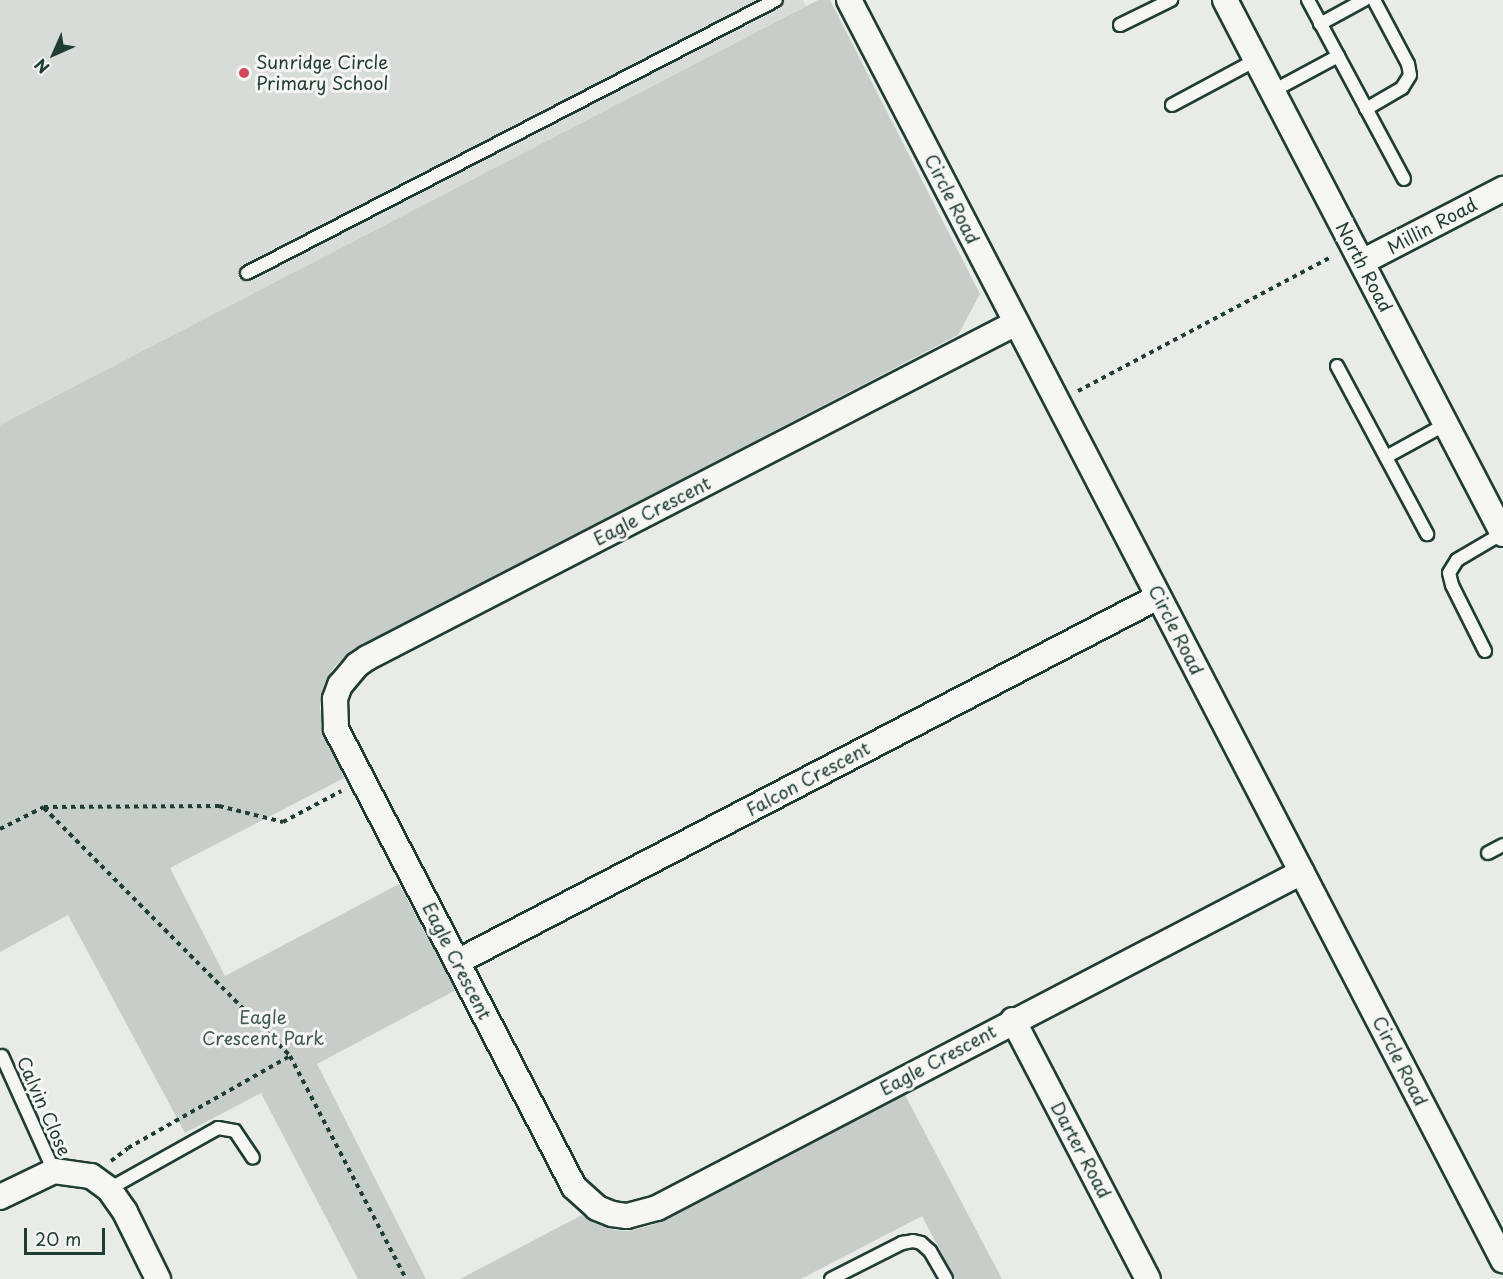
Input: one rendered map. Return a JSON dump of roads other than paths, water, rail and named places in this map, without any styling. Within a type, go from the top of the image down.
[{"type":"street","name":"Circle Road","points":[[849,0],[1503,1260]]},
{"type":"street","name":"North Road","points":[[1225,0],[1503,533]]},
{"type":"street","name":"Millin Road","points":[[1358,254],[1503,189]]},
{"type":"street","name":"Eagle Crescent","points":[[1016,323],[357,665],[340,685],[334,714],[336,729],[574,1187],[597,1208],[627,1216],[657,1208],[1013,1020],[1302,872]]},
{"type":"street","name":"Falcon Crescent","points":[[457,962],[1158,597]]},
{"type":"street","name":"Darter Road","points":[[1013,1020],[1148,1279]]},
{"type":"street","points":[[0,1197],[54,1171],[100,1182],[125,1212],[158,1279]]},
{"type":"lane","points":[[247,273],[776,0]]},
{"type":"lane","points":[[1120,25],[1170,0]]},
{"type":"lane","points":[[1308,0],[1404,179]]},
{"type":"lane","points":[[1320,24],[1364,0]]},
{"type":"lane","points":[[1366,109],[1402,88],[1410,75],[1408,64],[1374,0]]},
{"type":"lane","points":[[1273,92],[1338,56]]},
{"type":"lane","points":[[1172,105],[1256,60]]},
{"type":"lane","points":[[1337,366],[1426,534]]},
{"type":"lane","points":[[1386,458],[1446,424]]},
{"type":"lane","points":[[1485,651],[1452,585],[1449,573],[1457,560],[1503,533]]},
{"type":"lane","points":[[1488,853],[1503,845]]},
{"type":"lane","name":"Calvin Close","points":[[2,1056],[54,1171]]},
{"type":"lane","points":[[100,1182],[218,1128],[236,1131],[253,1158]]},
{"type":"lane","points":[[831,1279],[902,1243],[913,1241],[921,1243],[930,1251],[946,1279]]},
{"type":"place","name":"Sunridge Circle Primary School","points":[[244,73]]},
{"type":"park label","name":"Eagle Crescent Park","points":[[263,1028]]}]
